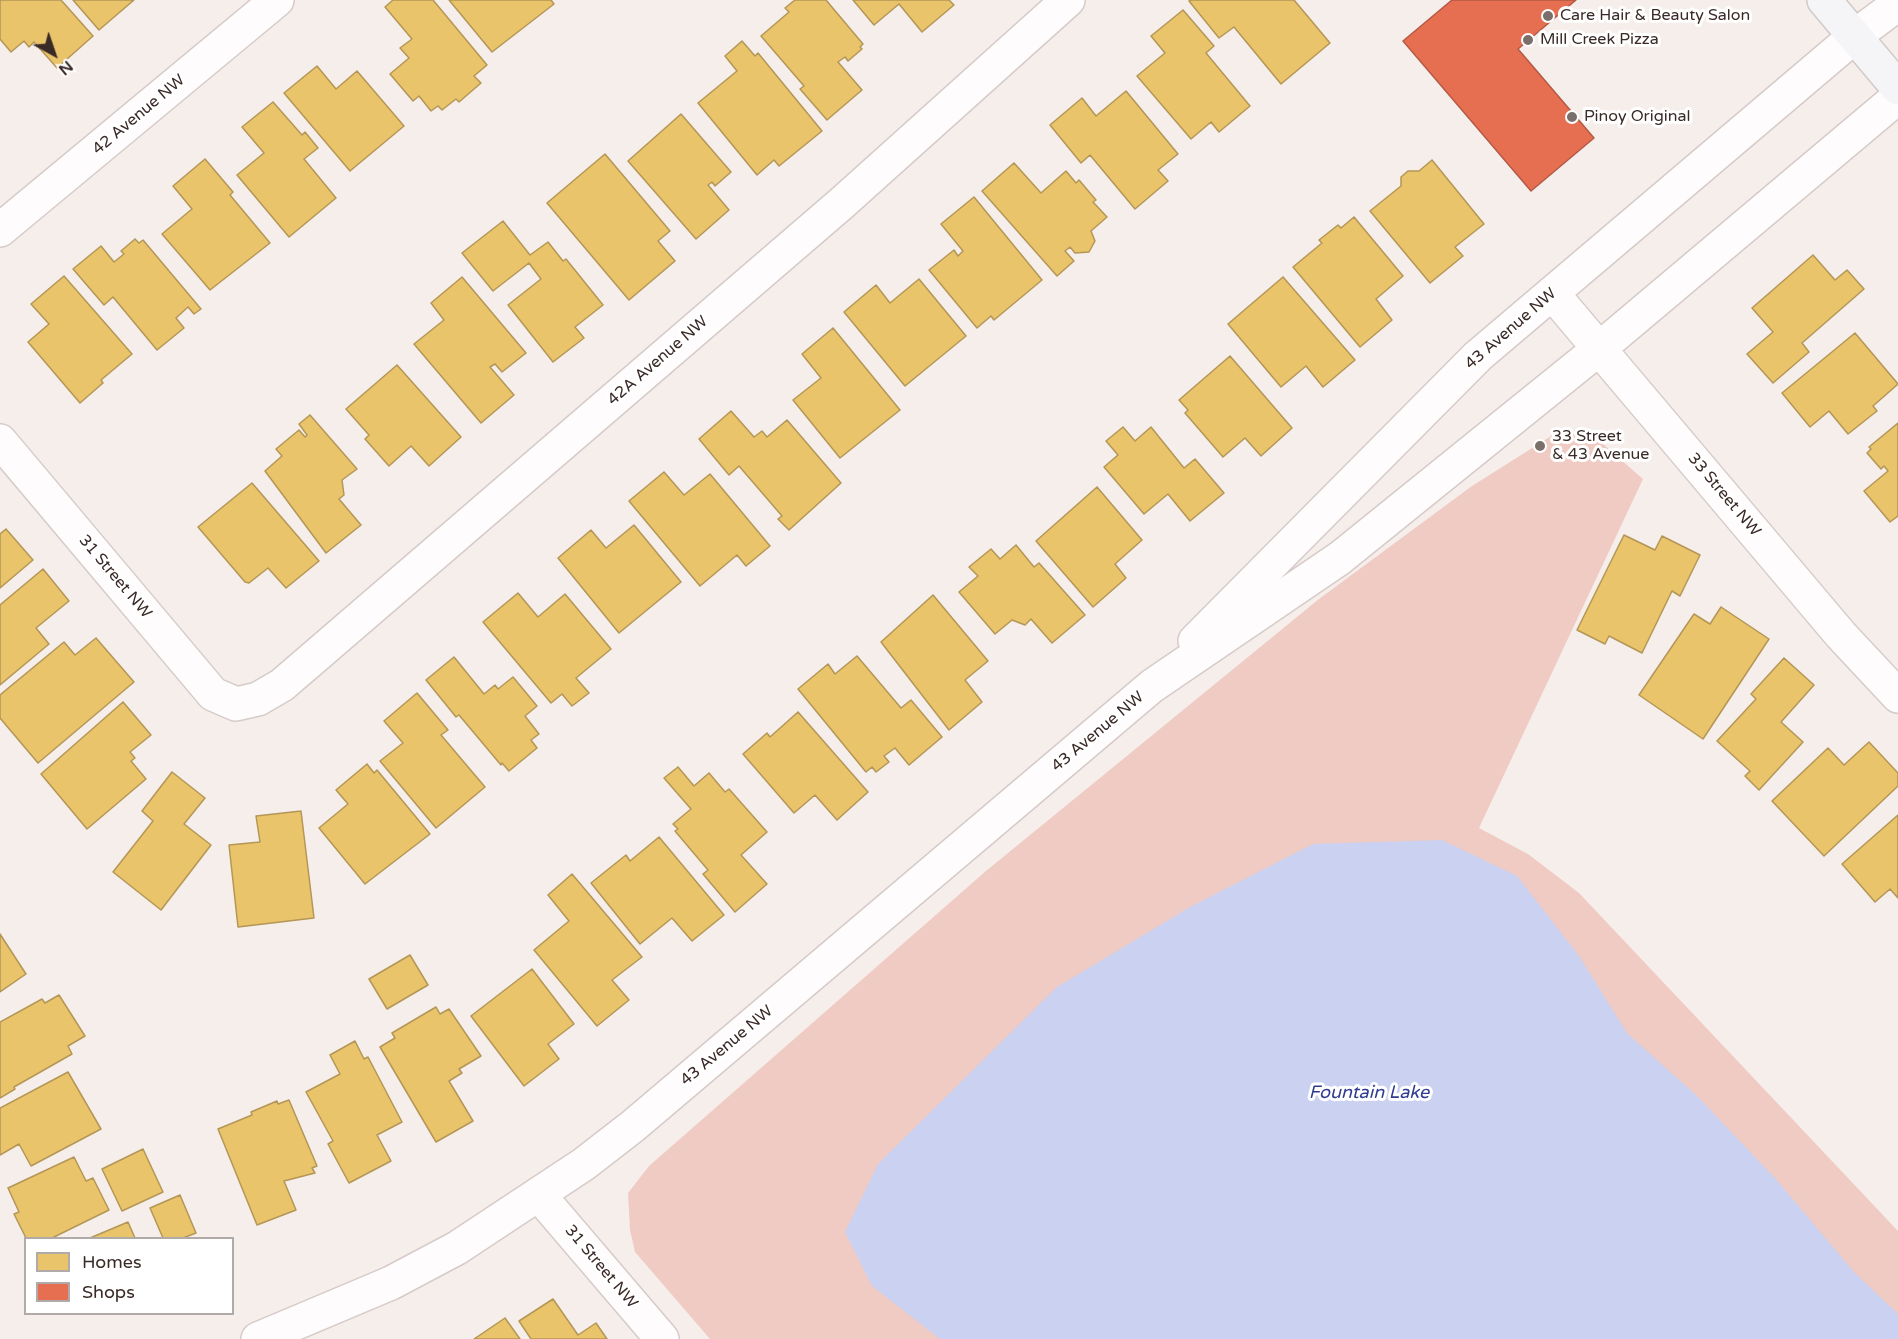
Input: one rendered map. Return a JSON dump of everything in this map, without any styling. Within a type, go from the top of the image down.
[{"type":"main road","points":[[1824,0],[1898,88]]},
{"type":"street","name":"42 Avenue NW","points":[[0,230],[277,0]]},
{"type":"street","name":"42A Avenue NW","points":[[236,704],[258,699],[282,685],[842,202],[1068,0]]},
{"type":"street","name":"43 Avenue NW","points":[[1152,686],[1226,607],[1469,364],[1855,36],[1898,4]]},
{"type":"street","name":"43 Avenue NW","points":[[258,1339],[391,1283],[457,1248],[539,1195],[633,1126],[1152,686],[1340,558],[1600,348],[1898,98]]},
{"type":"street","name":"33 Street NW","points":[[1552,293],[1841,635],[1898,696]]},
{"type":"street","name":"31 Street NW","points":[[0,441],[213,694],[236,704]]},
{"type":"street","name":"31 Street NW","points":[[539,1195],[662,1339]]},
{"type":"shaded area","points":[[1556,433],[1584,435],[1603,444],[1643,479],[1479,828],[1528,854],[1579,893],[1898,1231],[1898,1339],[710,1339],[635,1252],[630,1230],[628,1193],[649,1166],[986,871],[1319,599],[1472,486]]},
{"type":"water","name":"Fountain Lake","points":[[1442,840],[1517,876],[1579,956],[1627,1033],[1697,1096],[1774,1177],[1854,1272],[1898,1314],[1898,1339],[940,1339],[872,1286],[845,1232],[878,1164],[1057,987],[1190,907],[1313,844]]},
{"type":"building: Homes","points":[[0,0],[61,0],[93,36],[57,68],[34,42],[29,47],[24,41],[11,52],[0,39]]},
{"type":"building: Homes","points":[[73,0],[134,0],[99,30]]},
{"type":"building: Homes","points":[[393,0],[433,0],[487,65],[474,76],[481,83],[459,102],[456,99],[442,110],[438,106],[431,111],[419,96],[413,101],[390,74],[409,58],[400,48],[412,39],[385,7]]},
{"type":"building: Homes","points":[[449,0],[551,0],[554,4],[492,52]]},
{"type":"building: Homes","points":[[795,0],[826,0],[863,44],[860,47],[862,49],[848,61],[845,57],[838,62],[862,90],[827,120],[800,89],[804,86],[761,36],[789,12],[785,8]]},
{"type":"building: Homes","points":[[853,0],[949,0],[954,5],[922,32],[899,4],[874,25]]},
{"type":"building: Homes","points":[[1294,0],[1330,43],[1281,84],[1234,27],[1219,38],[1189,1]]},
{"type":"building: Homes","points":[[1183,10],[1214,46],[1206,53],[1250,106],[1219,132],[1211,122],[1191,139],[1137,76],[1165,53],[1151,36]]},
{"type":"building: Homes","points":[[742,41],[755,56],[758,53],[822,131],[779,166],[774,160],[757,175],[698,103],[737,71],[725,56]]},
{"type":"building: Homes","points":[[317,66],[336,89],[357,71],[404,126],[350,171],[284,93]]},
{"type":"building: Homes","points":[[1126,91],[1178,154],[1158,170],[1168,181],[1135,209],[1090,155],[1081,163],[1050,125],[1082,98],[1096,116]]},
{"type":"building: Homes","points":[[273,102],[302,135],[305,132],[318,148],[304,159],[336,198],[289,237],[237,175],[264,153],[242,127]]},
{"type":"building: Homes","points":[[681,114],[731,172],[715,186],[712,182],[708,185],[729,210],[696,239],[628,161]]},
{"type":"building: Homes","points":[[605,154],[670,231],[658,241],[675,261],[629,300],[547,203]]},
{"type":"building: Homes","points":[[205,159],[233,192],[230,195],[270,243],[210,290],[162,234],[192,209],[173,186]]},
{"type":"building: Homes","points":[[1432,160],[1484,224],[1455,247],[1463,256],[1430,283],[1370,211],[1401,186],[1401,177],[1408,171],[1419,171]]},
{"type":"building: Homes","points":[[1014,163],[1041,193],[1066,171],[1076,183],[1079,180],[1096,200],[1093,202],[1107,217],[1091,231],[1095,241],[1089,252],[1075,253],[1070,247],[1065,251],[1074,261],[1057,276],[982,191]]},
{"type":"building: Homes","points":[[974,197],[1042,280],[994,320],[991,316],[977,328],[929,270],[954,250],[958,256],[963,251],[941,224]]},
{"type":"building: Homes","points":[[1354,217],[1403,276],[1376,299],[1392,320],[1360,347],[1293,267],[1322,243],[1319,240],[1338,225],[1341,228]]},
{"type":"building: Homes","points":[[503,221],[530,255],[548,242],[563,261],[566,259],[603,305],[575,327],[584,338],[553,362],[508,305],[541,279],[529,263],[493,291],[462,253]]},
{"type":"building: Homes","points":[[135,239],[139,243],[143,240],[201,309],[194,314],[188,307],[176,318],[184,328],[157,350],[113,297],[104,305],[73,269],[101,246],[114,262],[124,254],[121,251]]},
{"type":"building: Homes","points":[[1813,255],[1835,280],[1847,270],[1864,289],[1802,343],[1809,352],[1773,383],[1747,354],[1773,332],[1752,308]]},
{"type":"building: Homes","points":[[64,276],[132,354],[101,380],[103,383],[80,403],[28,342],[49,324],[31,304]]},
{"type":"building: Homes","points":[[462,277],[526,353],[502,372],[495,364],[490,367],[514,395],[481,423],[414,344],[444,320],[431,303]]},
{"type":"building: Homes","points":[[1283,277],[1355,360],[1323,387],[1306,366],[1281,387],[1228,324]]},
{"type":"building: Homes","points":[[919,279],[966,336],[905,386],[844,312],[876,285],[890,303]]},
{"type":"building: Homes","points":[[833,328],[900,410],[840,458],[793,400],[821,378],[802,354]]},
{"type":"building: Homes","points":[[1855,333],[1898,384],[1873,406],[1877,411],[1848,434],[1829,411],[1810,427],[1782,393]]},
{"type":"building: Homes","points":[[1230,356],[1292,428],[1261,456],[1245,438],[1223,457],[1185,413],[1188,410],[1179,400]]},
{"type":"building: Homes","points":[[397,365],[461,437],[429,466],[411,446],[389,466],[365,439],[369,435],[346,409]]},
{"type":"building: Homes","points":[[731,411],[754,437],[762,431],[767,437],[787,420],[841,483],[789,530],[778,519],[782,516],[739,466],[729,475],[699,439]]},
{"type":"building: Homes","points":[[310,415],[357,469],[342,480],[344,495],[339,499],[361,525],[326,553],[265,471],[282,456],[276,449],[299,430],[305,437],[307,435],[299,424]]},
{"type":"building: Homes","points":[[1898,423],[1898,516],[1890,522],[1864,491],[1888,471],[1884,466],[1881,469],[1867,453],[1871,449],[1869,447]]},
{"type":"building: Homes","points":[[1123,427],[1135,441],[1151,427],[1184,468],[1195,459],[1224,493],[1190,521],[1168,494],[1144,514],[1104,467],[1118,455],[1106,441]]},
{"type":"building: Homes","points":[[664,472],[684,495],[710,474],[770,546],[746,566],[737,555],[700,586],[629,501]]},
{"type":"building: Homes","points":[[252,483],[319,561],[286,588],[268,568],[249,583],[245,582],[198,527]]},
{"type":"building: Homes","points":[[1097,487],[1142,540],[1115,564],[1126,578],[1093,607],[1036,541]]},
{"type":"building: Homes","points":[[634,525],[681,582],[619,633],[558,558],[591,530],[606,548]]},
{"type":"building: Homes","points":[[6,529],[33,560],[0,588],[0,534]]},
{"type":"building: Homes","points":[[1624,535],[1655,550],[1662,536],[1700,555],[1680,596],[1672,591],[1642,653],[1609,636],[1605,644],[1577,630]]},
{"type":"building: Homes","points":[[1016,545],[1034,567],[1039,563],[1085,615],[1052,643],[1031,619],[1025,625],[1012,620],[995,634],[959,592],[978,576],[969,567],[991,549],[1000,559]]},
{"type":"building: Homes","points":[[43,569],[69,601],[36,628],[49,644],[0,685],[0,605]]},
{"type":"building: Homes","points":[[518,593],[538,617],[565,594],[611,649],[576,678],[589,693],[572,706],[562,694],[551,703],[483,622]]},
{"type":"building: Homes","points":[[933,595],[988,661],[965,680],[982,702],[949,730],[881,642]]},
{"type":"building: Homes","points":[[1721,607],[1769,639],[1703,739],[1639,695],[1694,614],[1710,624]]},
{"type":"building: Homes","points":[[96,638],[134,682],[38,763],[0,718],[0,695],[64,642],[75,655]]},
{"type":"building: Homes","points":[[857,656],[901,708],[911,700],[942,737],[909,765],[895,748],[884,756],[889,762],[876,772],[872,767],[866,772],[798,689],[828,664],[835,674]]},
{"type":"building: Homes","points":[[454,657],[484,694],[495,685],[498,689],[513,677],[537,706],[525,716],[539,734],[531,740],[537,748],[509,771],[502,763],[501,765],[459,715],[456,717],[426,680]]},
{"type":"building: Homes","points":[[1784,658],[1814,685],[1781,722],[1803,742],[1759,790],[1745,776],[1750,771],[1717,741],[1756,699],[1751,694]]},
{"type":"building: Homes","points":[[417,693],[448,730],[441,735],[485,787],[436,828],[380,761],[403,743],[384,721]]},
{"type":"building: Homes","points":[[123,702],[151,735],[130,752],[135,758],[131,761],[146,779],[87,829],[41,774]]},
{"type":"building: Homes","points":[[798,712],[868,792],[837,820],[815,795],[794,813],[743,754],[767,733],[770,737]]},
{"type":"building: Homes","points":[[1869,742],[1898,773],[1898,786],[1824,856],[1772,801],[1828,748],[1844,765]]},
{"type":"building: Homes","points":[[367,764],[374,773],[377,770],[430,834],[365,884],[319,828],[348,804],[336,790]]},
{"type":"building: Homes","points":[[678,767],[694,786],[709,773],[725,792],[729,789],[767,832],[741,855],[767,884],[735,912],[703,874],[708,870],[675,831],[678,829],[673,824],[691,809],[664,778]]},
{"type":"building: Homes","points":[[172,772],[205,798],[184,824],[211,845],[161,910],[113,872],[153,821],[142,811]]},
{"type":"building: Homes","points":[[301,811],[314,918],[238,927],[229,845],[260,842],[256,816]]},
{"type":"building: Homes","points":[[1898,815],[1898,898],[1890,889],[1875,902],[1842,864]]},
{"type":"building: Homes","points":[[659,837],[724,915],[692,941],[672,918],[640,944],[591,883],[626,855],[630,861]]},
{"type":"building: Homes","points":[[572,874],[642,957],[612,980],[629,1000],[597,1026],[534,950],[569,921],[548,895]]},
{"type":"building: Homes","points":[[0,934],[26,974],[0,992]]},
{"type":"building: Homes","points":[[410,955],[428,985],[387,1009],[369,979]]},
{"type":"building: Homes","points":[[532,969],[574,1024],[548,1044],[559,1059],[524,1086],[471,1016]]},
{"type":"building: Homes","points":[[59,995],[85,1036],[68,1046],[72,1054],[14,1087],[15,1089],[0,1098],[0,1022],[42,999],[45,1003]]},
{"type":"building: Homes","points":[[436,1007],[440,1014],[449,1009],[481,1056],[459,1069],[462,1073],[449,1081],[473,1121],[436,1142],[380,1047],[395,1038],[392,1033]]},
{"type":"building: Homes","points":[[355,1041],[364,1059],[368,1057],[402,1122],[377,1135],[391,1161],[349,1183],[328,1144],[333,1141],[306,1092],[340,1074],[330,1055]]},
{"type":"building: Homes","points":[[68,1072],[101,1129],[31,1166],[19,1144],[0,1155],[0,1108]]},
{"type":"building: Homes","points":[[289,1100],[317,1166],[312,1168],[315,1173],[284,1181],[296,1210],[257,1225],[218,1129],[252,1115],[251,1112],[277,1101],[278,1104]]},
{"type":"building: Homes","points":[[143,1149],[163,1192],[122,1211],[102,1169]]},
{"type":"building: Homes","points":[[74,1157],[86,1181],[93,1178],[109,1210],[54,1237],[26,1237],[14,1214],[19,1212],[8,1188]]},
{"type":"building: Homes","points":[[180,1195],[196,1233],[186,1237],[163,1237],[150,1208]]},
{"type":"building: Homes","points":[[128,1222],[135,1237],[92,1237]]},
{"type":"building: Homes","points":[[553,1299],[578,1335],[596,1323],[607,1339],[531,1339],[519,1321]]},
{"type":"building: Homes","points":[[505,1318],[520,1339],[474,1339]]},
{"type":"building: Shops","points":[[1452,0],[1576,0],[1518,49],[1594,138],[1531,191],[1403,41]]},
{"type":"place","name":"Care Hair & Beauty Salon","points":[[1548,16]]},
{"type":"place","name":"Mill Creek Pizza","points":[[1528,40]]},
{"type":"place","name":"Pinoy Original","points":[[1572,117]]},
{"type":"place","name":"33 Street & 43 Avenue","points":[[1540,446]]}]
